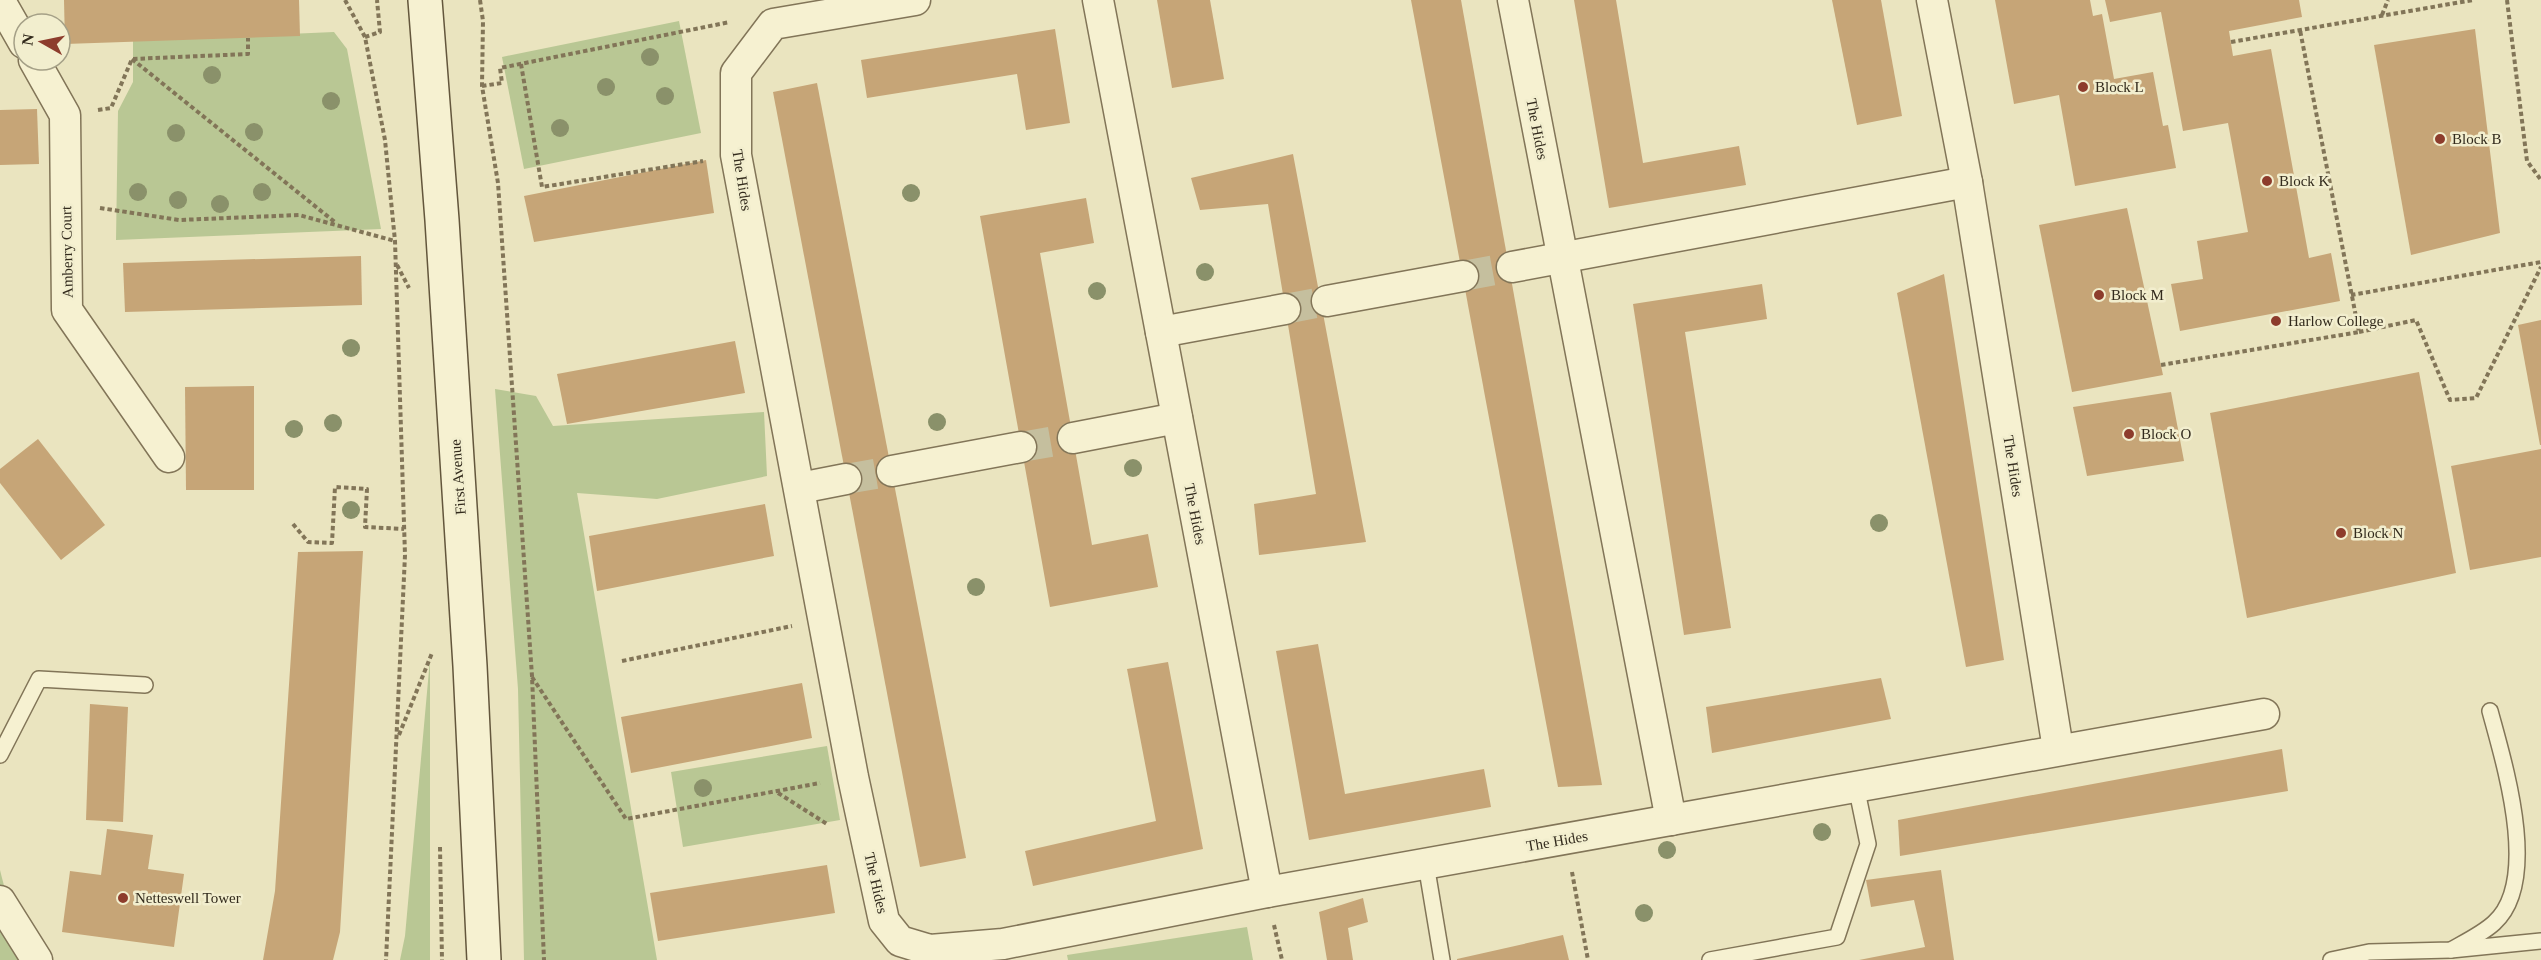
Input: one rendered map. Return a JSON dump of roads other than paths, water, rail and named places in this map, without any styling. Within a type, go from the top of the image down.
[{"type":"street","name":"First Avenue","points":[[425,0],[442,220],[470,666],[483,958]]},
{"type":"street","name":"The Hides","points":[[915,0],[772,24],[736,73],[736,155],[823,620],[884,921],[900,941],[930,950],[1004,952],[1267,892],[2058,749],[2265,714]]},
{"type":"street","name":"The Hides","points":[[1098,0],[1267,892]]},
{"type":"street","name":"The Hides","points":[[1513,0],[1671,820]]},
{"type":"street","name":"The Hides","points":[[1932,0],[1967,182],[2058,749]]},
{"type":"street","points":[[0,1],[12,22]]},
{"type":"street","name":"Amberry Court","points":[[41,72],[65,115],[67,310],[169,457]]},
{"type":"street","points":[[1512,267],[1967,182]]},
{"type":"street","points":[[1327,301],[1463,276]]},
{"type":"street","points":[[1161,332],[1285,309]]},
{"type":"street","points":[[1073,438],[1177,418]]},
{"type":"street","points":[[892,471],[1021,447]]},
{"type":"street","points":[[800,488],[846,479]]},
{"type":"street","points":[[0,901],[37,960]]},
{"type":"lane","points":[[0,755],[39,679],[145,685]]},
{"type":"lane","points":[[2451,950],[2495,922],[2507,906],[2517,880],[2511,788],[2490,711]]},
{"type":"lane","points":[[1710,960],[1836,937],[1868,844],[1856,786]]},
{"type":"lane","points":[[1426,864],[1442,960]]},
{"type":"lane","points":[[2331,960],[2541,941]]},
{"type":"tunnel","points":[[1463,276],[1512,267]]},
{"type":"tunnel","points":[[1285,309],[1327,301]]},
{"type":"tunnel","points":[[1021,447],[1073,438]]},
{"type":"tunnel","points":[[846,479],[892,471]]},
{"type":"place","name":"Block L","points":[[2083,87]]},
{"type":"place","name":"Block B","points":[[2440,139]]},
{"type":"place","name":"Block K","points":[[2267,181]]},
{"type":"place","name":"Block M","points":[[2099,295]]},
{"type":"place","name":"Harlow College","points":[[2276,321]]},
{"type":"place","name":"Block O","points":[[2129,434]]},
{"type":"place","name":"Block N","points":[[2341,533]]},
{"type":"place","name":"Netteswell Tower","points":[[123,898]]}]
